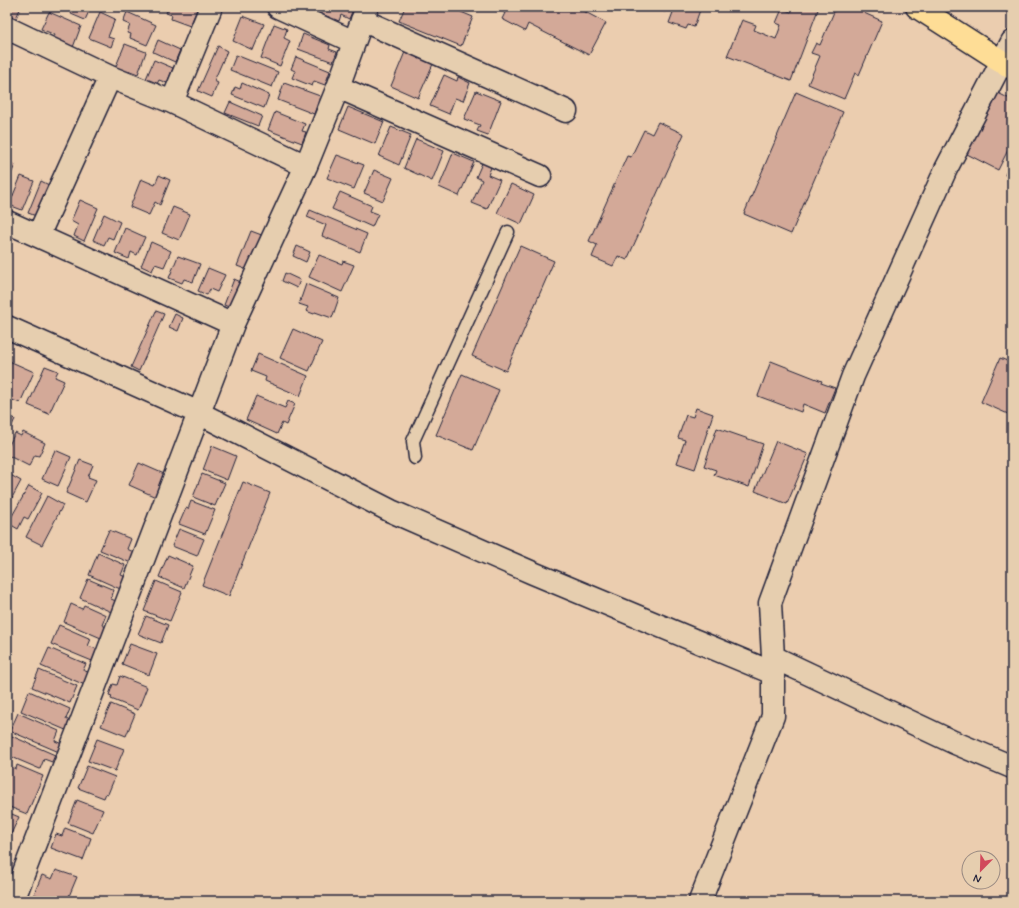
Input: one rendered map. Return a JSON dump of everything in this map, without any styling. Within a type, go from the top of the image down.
[{"type":"main road","points":[[917,7],[1007,65]]},
{"type":"street","points":[[172,102],[211,7]]},
{"type":"street","points":[[278,7],[354,42]]},
{"type":"street","points":[[13,901],[233,324],[306,166],[338,87],[365,14],[566,111]]},
{"type":"street","points":[[7,28],[110,77],[172,102],[306,166]]},
{"type":"street","points":[[700,901],[773,716],[773,665],[770,604],[853,376],[946,169],[1007,65],[1012,42]]},
{"type":"street","points":[[38,236],[110,77]]},
{"type":"street","points":[[338,87],[540,176]]},
{"type":"street","points":[[7,222],[233,324]]},
{"type":"street","points":[[7,327],[199,414],[391,511],[533,574],[773,665],[1012,767]]},
{"type":"lane","points":[[415,458],[413,441],[508,232]]},
{"type":"building","points":[[7,7],[21,7],[16,18],[7,15]]},
{"type":"building","points":[[74,7],[91,7],[85,20],[71,14]]},
{"type":"building","points":[[169,7],[198,7],[190,26],[171,19],[172,15],[166,13]]},
{"type":"building","points":[[321,7],[354,7],[349,19],[341,15],[339,21],[319,13]]},
{"type":"building","points":[[405,7],[449,7],[473,17],[461,46],[399,21]]},
{"type":"building","points":[[494,7],[576,7],[606,23],[589,55],[528,24],[525,31],[502,19],[505,13]]},
{"type":"building","points":[[652,7],[667,7],[665,12]]},
{"type":"building","points":[[675,7],[701,7],[694,27],[688,25],[686,29],[669,23]]},
{"type":"building","points":[[794,7],[819,7],[791,81],[727,56],[742,20],[756,25],[754,30],[776,39],[781,25],[776,23],[782,9],[791,12]]},
{"type":"building","points":[[836,7],[863,7],[866,8],[864,13],[882,21],[859,75],[855,73],[844,99],[808,84],[820,56],[811,53],[816,43],[820,45]]},
{"type":"building","points":[[49,12],[81,26],[72,50],[52,42],[55,35],[41,29]]},
{"type":"building","points":[[100,12],[115,19],[108,37],[114,39],[111,47],[89,38]]},
{"type":"building","points":[[127,12],[156,25],[147,45],[130,38],[131,34],[127,33],[130,25],[123,22]]},
{"type":"building","points":[[243,16],[264,24],[253,50],[233,41]]},
{"type":"building","points":[[274,24],[287,29],[284,38],[290,41],[280,66],[261,58]]},
{"type":"building","points":[[303,34],[330,45],[329,49],[337,52],[333,62],[298,49]]},
{"type":"building","points":[[158,40],[180,50],[175,62],[153,52]]},
{"type":"building","points":[[125,44],[146,52],[138,74],[130,71],[128,76],[114,71]]},
{"type":"building","points":[[218,46],[227,51],[214,81],[218,83],[212,97],[198,91]]},
{"type":"building","points":[[405,52],[433,64],[418,98],[391,86]]},
{"type":"building","points":[[236,55],[278,72],[272,87],[230,70]]},
{"type":"building","points":[[296,57],[330,71],[325,85],[314,81],[312,86],[292,78],[295,71],[291,69]]},
{"type":"building","points":[[154,60],[173,68],[167,83],[159,80],[156,86],[145,81]]},
{"type":"building","points":[[444,75],[457,81],[458,77],[470,83],[463,101],[455,98],[449,114],[430,106]]},
{"type":"building","points":[[242,83],[269,95],[264,108],[232,95],[235,87],[240,89]]},
{"type":"building","points":[[284,83],[320,96],[314,114],[278,100]]},
{"type":"building","points":[[476,91],[501,101],[488,135],[477,131],[480,125],[464,119]]},
{"type":"building","points":[[796,92],[843,112],[791,234],[744,214]]},
{"type":"building","points":[[996,92],[1012,100],[1012,142],[998,170],[965,153]]},
{"type":"building","points":[[230,102],[262,116],[258,126],[225,113]]},
{"type":"building","points":[[348,107],[384,122],[375,144],[339,129]]},
{"type":"building","points":[[275,112],[305,124],[302,131],[306,132],[302,143],[268,130]]},
{"type":"building","points":[[658,122],[684,134],[627,260],[618,256],[613,266],[592,257],[597,245],[589,241],[627,156],[631,157],[644,130],[652,134]]},
{"type":"building","points":[[391,127],[411,135],[399,165],[379,156]]},
{"type":"building","points":[[416,139],[444,151],[432,181],[404,168]]},
{"type":"building","points":[[453,153],[474,162],[459,196],[439,187]]},
{"type":"building","points":[[337,155],[364,165],[354,189],[327,178]]},
{"type":"building","points":[[1012,159],[1012,178],[1005,175]]},
{"type":"building","points":[[483,161],[492,165],[488,175],[500,180],[487,209],[472,203],[482,180],[476,177]]},
{"type":"building","points":[[7,162],[15,165],[7,183]]},
{"type":"building","points":[[374,170],[393,178],[383,201],[364,193]]},
{"type":"building","points":[[159,175],[170,180],[160,205],[155,202],[149,215],[130,207],[141,179],[155,185]]},
{"type":"building","points":[[21,176],[34,181],[22,210],[9,205]]},
{"type":"building","points":[[41,181],[51,186],[39,217],[28,213]]},
{"type":"building","points":[[511,184],[534,195],[521,224],[497,213]]},
{"type":"building","points":[[340,192],[372,206],[370,211],[378,214],[372,227],[332,209]]},
{"type":"building","points":[[80,200],[98,208],[84,241],[74,236],[78,225],[71,221]]},
{"type":"building","points":[[173,207],[190,214],[179,240],[162,233]]},
{"type":"building","points":[[310,210],[367,234],[360,252],[322,236],[326,225],[307,217]]},
{"type":"building","points":[[104,214],[120,222],[113,239],[108,237],[104,245],[93,240]]},
{"type":"building","points":[[125,228],[145,237],[137,255],[131,252],[129,259],[115,253]]},
{"type":"building","points":[[251,231],[267,237],[253,272],[237,266]]},
{"type":"building","points":[[151,242],[171,251],[164,267],[155,264],[152,271],[141,266]]},
{"type":"building","points":[[297,246],[310,252],[306,262],[293,256]]},
{"type":"building","points":[[520,246],[554,261],[506,371],[472,356]]},
{"type":"building","points":[[319,255],[342,264],[343,261],[354,265],[342,292],[309,277]]},
{"type":"building","points":[[178,256],[200,264],[193,282],[184,279],[182,283],[169,278]]},
{"type":"building","points":[[208,268],[225,275],[217,292],[210,289],[207,295],[198,291]]},
{"type":"building","points":[[285,273],[300,280],[297,288],[282,281]]},
{"type":"building","points":[[234,279],[250,286],[236,310],[224,305]]},
{"type":"building","points":[[306,284],[339,298],[332,318],[315,312],[314,314],[306,311],[308,307],[299,304]]},
{"type":"building","points":[[156,311],[164,314],[139,371],[131,367]]},
{"type":"building","points":[[175,314],[183,318],[178,331],[169,327]]},
{"type":"building","points":[[293,329],[322,342],[309,371],[280,358]]},
{"type":"building","points":[[258,354],[308,376],[300,396],[265,381],[266,377],[251,371]]},
{"type":"building","points":[[1000,358],[1012,363],[1012,406],[1008,414],[981,402]]},
{"type":"building","points":[[7,360],[34,372],[20,403],[7,398]]},
{"type":"building","points":[[771,361],[822,381],[821,383],[835,388],[825,413],[803,404],[801,412],[758,396]]},
{"type":"building","points":[[45,366],[58,371],[55,377],[64,381],[49,414],[28,405]]},
{"type":"building","points":[[462,374],[499,390],[473,450],[436,435]]},
{"type":"building","points":[[256,396],[285,408],[288,401],[295,404],[286,425],[282,423],[277,434],[246,420]]},
{"type":"building","points":[[696,408],[713,414],[695,469],[677,463],[685,440],[678,438],[686,415],[693,417]]},
{"type":"building","points":[[7,416],[15,419],[7,436]]},
{"type":"building","points":[[717,428],[763,444],[749,487],[714,475],[716,470],[704,466]]},
{"type":"building","points":[[23,432],[45,443],[39,456],[35,455],[29,466],[7,455],[7,449],[15,433],[21,436]]},
{"type":"building","points":[[776,441],[808,454],[787,504],[755,491]]},
{"type":"building","points":[[212,446],[236,456],[227,480],[203,470]]},
{"type":"building","points":[[55,450],[71,457],[58,486],[42,479]]},
{"type":"building","points":[[80,460],[93,465],[88,477],[96,480],[86,502],[66,493]]},
{"type":"building","points":[[139,463],[171,477],[158,498],[129,485]]},
{"type":"building","points":[[7,473],[21,481],[7,507]]},
{"type":"building","points":[[202,474],[225,483],[215,506],[193,497]]},
{"type":"building","points":[[243,482],[270,493],[229,596],[202,585]]},
{"type":"building","points":[[29,486],[42,493],[28,519],[24,517],[18,529],[8,523]]},
{"type":"building","points":[[47,496],[63,505],[42,545],[26,537]]},
{"type":"building","points":[[191,501],[215,510],[205,534],[179,524]]},
{"type":"building","points":[[179,529],[204,539],[197,556],[172,546]]},
{"type":"building","points":[[109,530],[131,539],[127,549],[140,555],[136,565],[100,550]]},
{"type":"building","points":[[98,553],[125,565],[121,575],[133,580],[127,592],[89,575]]},
{"type":"building","points":[[168,555],[193,566],[184,588],[159,577]]},
{"type":"building","points":[[88,579],[114,590],[111,599],[123,604],[118,615],[80,598]]},
{"type":"building","points":[[156,581],[182,592],[170,621],[144,611]]},
{"type":"building","points":[[71,604],[82,609],[84,605],[106,615],[102,625],[106,627],[101,638],[64,622]]},
{"type":"building","points":[[146,616],[168,625],[161,643],[138,634]]},
{"type":"building","points":[[59,625],[91,639],[88,646],[97,649],[92,661],[51,644]]},
{"type":"building","points":[[130,644],[157,654],[149,675],[122,664]]},
{"type":"building","points":[[49,648],[86,664],[83,670],[90,673],[85,685],[41,666]]},
{"type":"building","points":[[39,670],[77,686],[70,703],[32,687]]},
{"type":"building","points":[[120,676],[147,687],[138,710],[111,699],[112,696],[109,695],[113,684],[117,685]]},
{"type":"building","points":[[29,691],[70,709],[66,719],[72,722],[68,731],[21,711]]},
{"type":"building","points":[[111,704],[135,714],[126,736],[101,726]]},
{"type":"building","points":[[18,713],[59,731],[55,741],[62,744],[59,752],[10,731]]},
{"type":"building","points":[[7,734],[55,755],[52,762],[44,759],[40,769],[7,755]]},
{"type":"building","points":[[97,739],[124,749],[115,771],[88,761]]},
{"type":"building","points":[[7,765],[16,769],[17,765],[43,776],[27,814],[7,806]]},
{"type":"building","points":[[87,766],[115,777],[108,794],[106,793],[104,798],[78,788]]},
{"type":"building","points":[[77,800],[103,810],[93,833],[68,823]]},
{"type":"building","points":[[7,812],[19,817],[11,834],[7,833]]},
{"type":"building","points":[[65,828],[91,838],[83,860],[51,848],[56,834],[62,836]]},
{"type":"building","points":[[56,870],[77,877],[67,901],[50,901],[34,894],[42,875],[52,879]]}]
